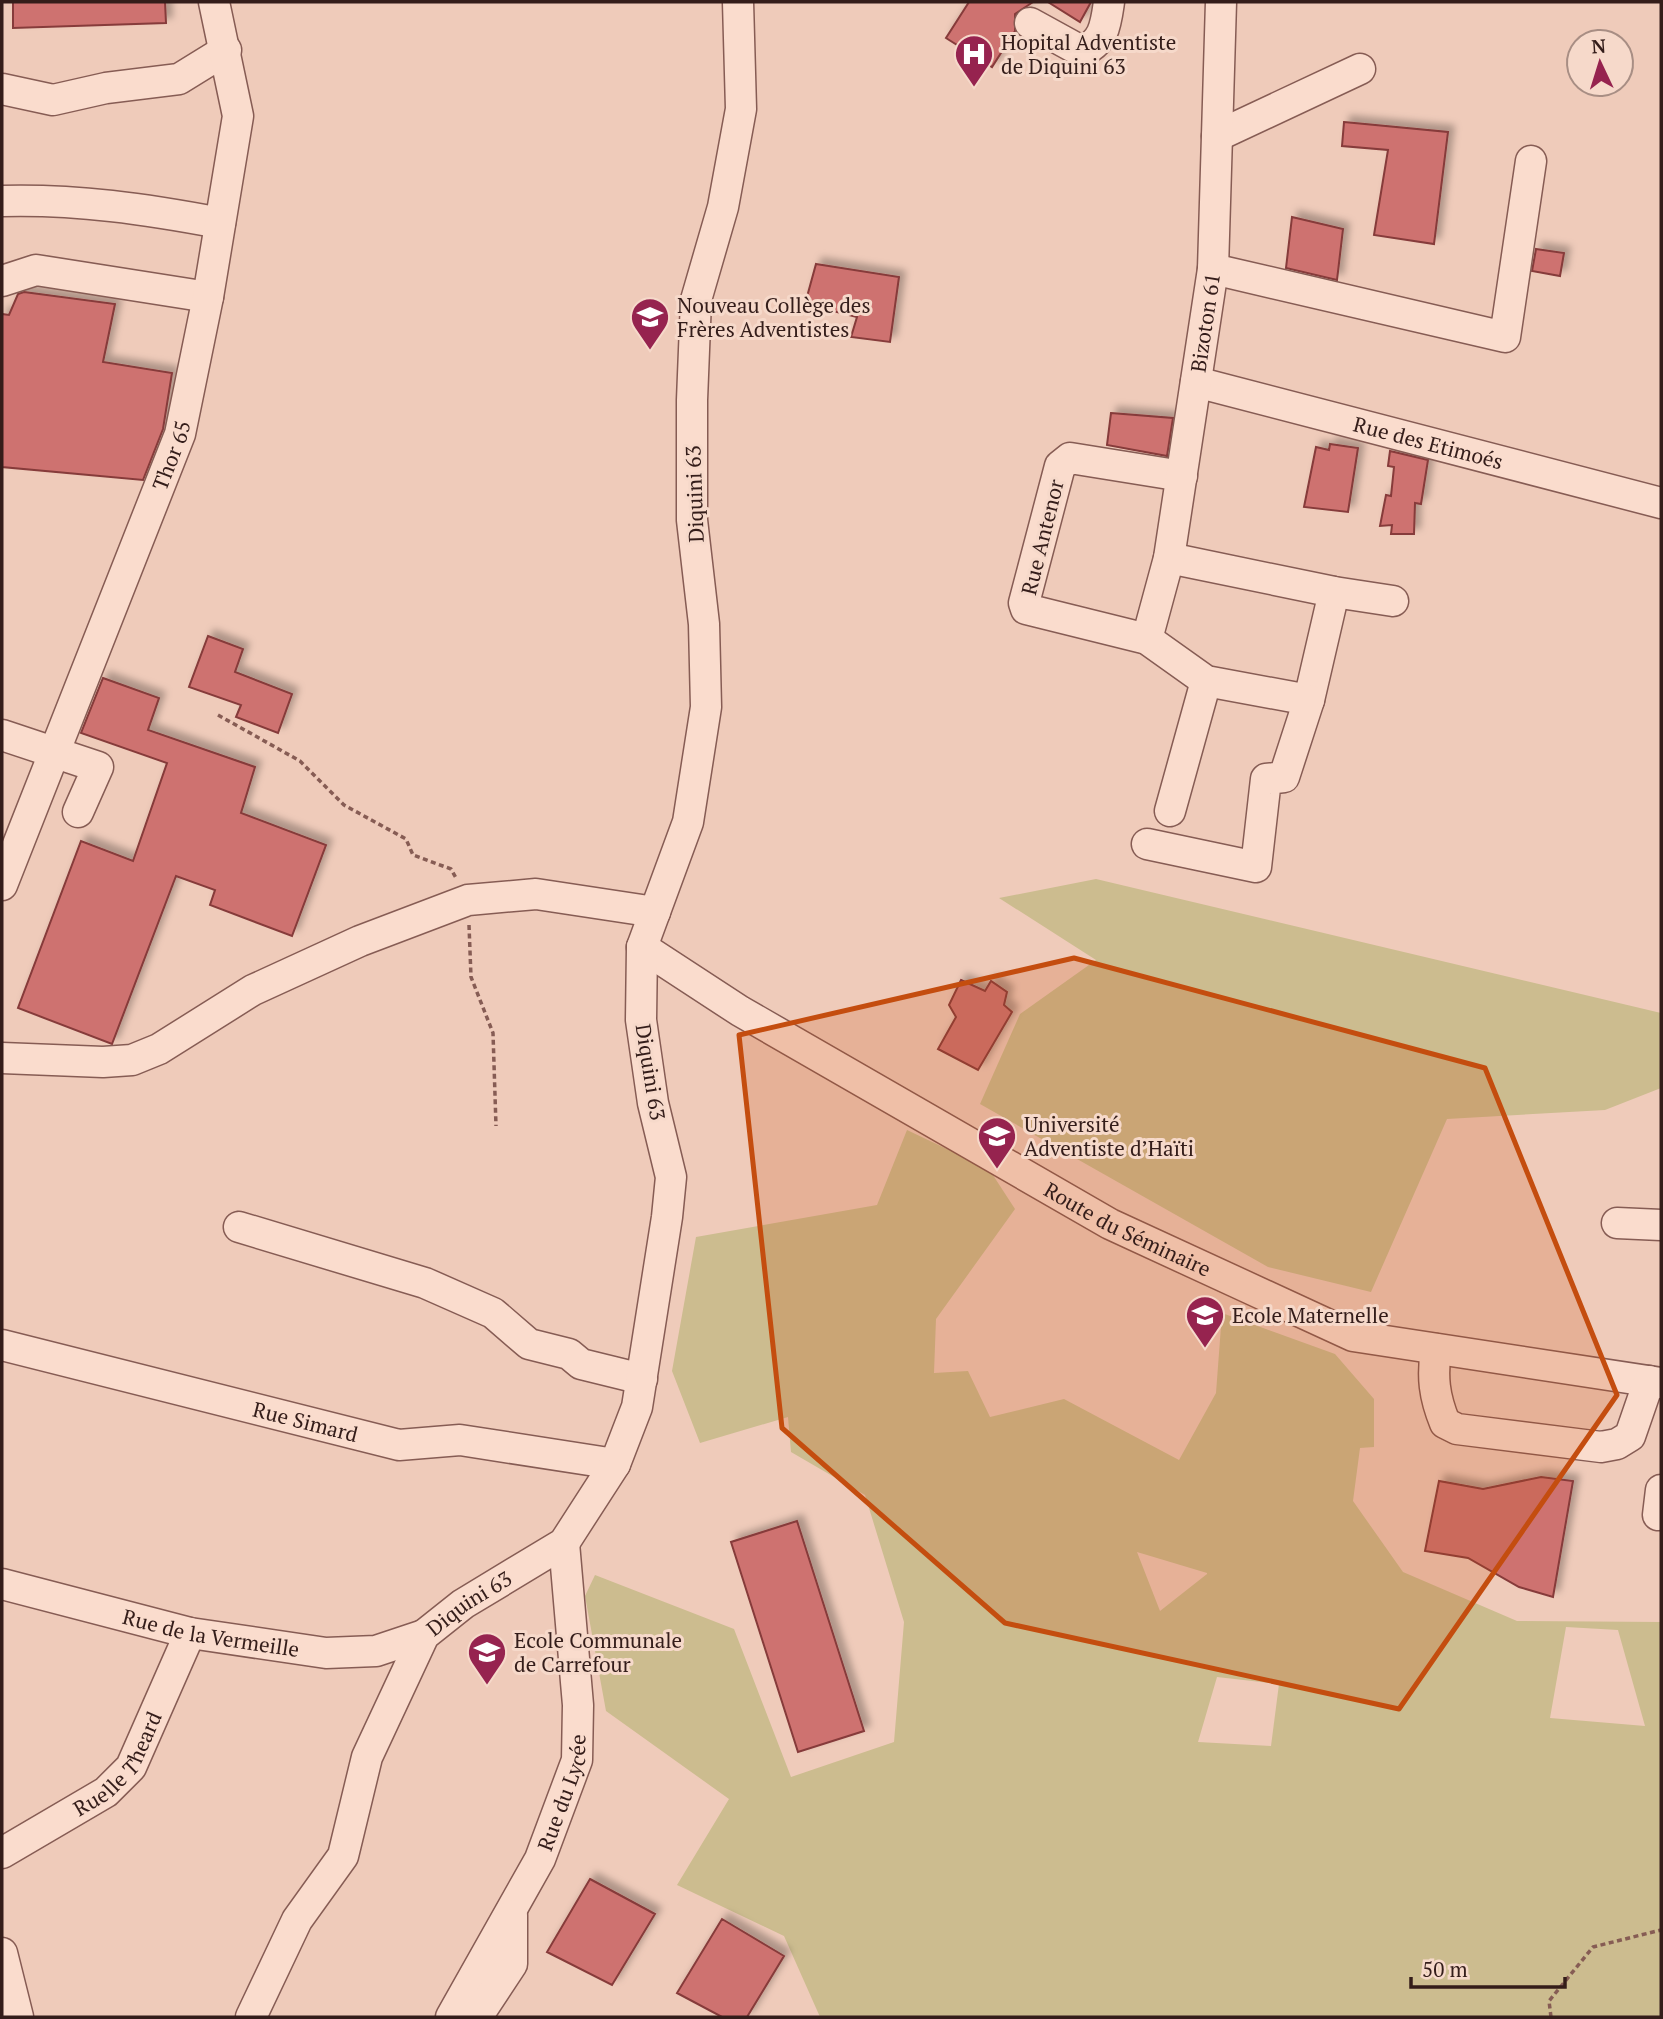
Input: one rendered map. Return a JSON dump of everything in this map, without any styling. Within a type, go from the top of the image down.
[{"type":"street","name":"Thor 65","points":[[2,886],[180,434],[208,297],[238,116],[214,2]]},
{"type":"street","name":"Diquini 63","points":[[251,2017],[297,1920],[343,1856],[368,1757],[424,1635],[463,1604],[564,1543],[615,1464],[629,1432],[642,1379],[671,1177],[653,1102],[641,1020],[642,947],[688,822],[706,707],[704,624],[692,520],[696,300],[723,207],[741,109],[738,2]]},
{"type":"street","points":[[1030,23],[1081,51],[1098,41],[1105,26],[1109,2]]},
{"type":"street","name":"Bizoton 61","points":[[1147,639],[1168,558],[1213,269],[1221,2]]},
{"type":"street","points":[[2,89],[53,100],[106,88],[180,79],[226,50]]},
{"type":"street","points":[[1217,136],[1360,69]]},
{"type":"street","points":[[1213,269],[1505,337],[1531,161]]},
{"type":"street","points":[[2,201],[56,200],[129,206],[220,223]]},
{"type":"street","points":[[2,281],[36,270],[208,297]]},
{"type":"street","name":"Rue des Etimoés","points":[[1196,382],[1661,503]]},
{"type":"street","name":"Rue Antenor","points":[[1147,639],[1031,612],[1026,609],[1024,603],[1060,466],[1065,460],[1070,458],[1182,476]]},
{"type":"street","points":[[1168,558],[1334,592],[1393,601]]},
{"type":"street","points":[[1147,844],[1256,867],[1266,779],[1284,777],[1309,700],[1334,592]]},
{"type":"street","points":[[1147,639],[1206,681],[1309,700]]},
{"type":"street","points":[[1170,811],[1206,681]]},
{"type":"street","points":[[2,735],[98,767],[78,813]]},
{"type":"street","points":[[2,1058],[103,1062],[132,1060],[159,1049],[253,990],[360,941],[468,900],[536,894],[655,912]]},
{"type":"street","name":"Route du Séminaire","points":[[642,947],[740,1011],[1110,1224],[1353,1336],[1655,1382]]},
{"type":"street","points":[[1617,1223],[1661,1225]]},
{"type":"street","points":[[239,1227],[425,1283],[493,1313],[529,1344],[569,1354],[581,1364],[642,1379]]},
{"type":"street","name":"Rue Simard","points":[[2,1345],[399,1445],[460,1440],[615,1464]]},
{"type":"street","points":[[1436,1349],[1432,1375],[1434,1396],[1446,1423],[1457,1429],[1601,1447],[1617,1444],[1630,1436],[1655,1382]]},
{"type":"street","name":"Rue du Lycée","points":[[451,2017],[540,1859],[577,1760],[578,1705],[564,1543]]},
{"type":"street","name":"Rue de la Vermeille","points":[[2,1584],[190,1633],[326,1653],[376,1651],[424,1635]]},
{"type":"street","name":"Ruelle Theard","points":[[2,1853],[106,1792],[131,1768],[190,1633]]},
{"type":"street","points":[[477,2017],[512,1964],[512,1911]]},
{"type":"street","points":[[2,1953],[19,2017]]},
{"type":"path","points":[[218,715],[300,761],[344,805],[406,839],[413,855],[451,869],[468,900],[471,977],[493,1033],[496,1126]]},
{"type":"path","points":[[1550,2017],[1549,2001],[1593,1947],[1661,1930]]},
{"type":"highlighted area","points":[[1074,958],[1485,1068],[1617,1395],[1399,1709],[1005,1623],[782,1428],[739,1035]]},
{"type":"shaded area","points":[[1096,879],[1661,1013],[1661,1088],[1605,1110],[1447,1119],[1371,1292],[1268,1267],[980,1104],[1020,1014],[1096,960],[999,898]]},
{"type":"shaded area","points":[[907,1130],[989,1169],[1015,1209],[936,1319],[934,1373],[968,1371],[990,1417],[1064,1399],[1179,1460],[1216,1393],[1222,1313],[1335,1354],[1374,1399],[1374,1447],[1360,1448],[1353,1501],[1403,1572],[1517,1621],[1661,1622],[1661,2017],[820,2017],[784,1936],[677,1885],[729,1799],[606,1711],[585,1596],[595,1575],[734,1629],[791,1777],[894,1742],[904,1622],[865,1495],[791,1452],[788,1417],[700,1443],[672,1371],[696,1237],[877,1205]],"holes":[[[1137,1552],[1207,1573],[1207,1574],[1160,1611]],[[1566,1627],[1618,1630],[1645,1726],[1550,1718]],[[1217,1677],[1279,1684],[1271,1746],[1198,1742]]]},
{"type":"building","points":[[13,2],[165,2],[166,23],[13,28]]},
{"type":"building","points":[[969,2],[1033,2],[1015,14],[1015,31],[992,67],[946,38]]},
{"type":"building","points":[[1048,2],[1091,2],[1080,22]]},
{"type":"building","points":[[1344,122],[1448,132],[1434,244],[1374,235],[1388,150],[1342,146]]},
{"type":"building","points":[[1292,217],[1343,229],[1337,280],[1286,268]]},
{"type":"building","points":[[1536,249],[1564,253],[1560,276],[1532,271]]},
{"type":"building","points":[[816,264],[899,277],[890,342],[851,337],[857,317],[805,304]]},
{"type":"building","points":[[24,292],[115,304],[103,362],[172,373],[163,429],[143,480],[2,467],[2,314],[9,315],[18,294]]},
{"type":"building","points":[[1111,413],[1173,418],[1167,456],[1107,445]]},
{"type":"building","points":[[1330,444],[1358,448],[1348,512],[1304,507],[1316,447],[1329,450]]},
{"type":"building","points":[[1390,451],[1428,460],[1421,504],[1415,503],[1414,534],[1391,534],[1392,525],[1380,526],[1386,495],[1391,496],[1394,467],[1388,466]]},
{"type":"building","points":[[208,636],[243,649],[235,672],[292,694],[278,733],[236,717],[241,705],[189,687]]},
{"type":"building","points":[[103,678],[159,698],[148,730],[255,767],[241,813],[326,845],[292,936],[210,905],[215,890],[176,876],[112,1044],[18,1008],[81,841],[133,861],[167,763],[81,733]]},
{"type":"building","points":[[961,980],[985,991],[991,981],[1007,992],[1004,1005],[1012,1012],[978,1070],[938,1049],[956,1017],[949,1005]]},
{"type":"building","points":[[1541,1477],[1573,1481],[1553,1597],[1519,1587],[1468,1558],[1425,1551],[1439,1481],[1483,1489]]},
{"type":"building","points":[[797,1521],[864,1731],[798,1752],[731,1542]]},
{"type":"building","points":[[590,1879],[655,1914],[612,1985],[547,1952]]},
{"type":"building","points":[[722,1919],[784,1956],[747,2017],[722,2017],[677,1993]]},
{"type":"place","name":"Hopital Adventiste de Diquini 63","points":[[974,88]]},
{"type":"place","name":"Nouveau Collège des Frères Adventistes","points":[[650,351]]},
{"type":"place","name":"Université Adventiste d’Haïti","points":[[997,1170]]},
{"type":"place","name":"Ecole Maternelle","points":[[1205,1349]]},
{"type":"place","name":"Ecole Communale de Carrefour","points":[[487,1686]]}]
